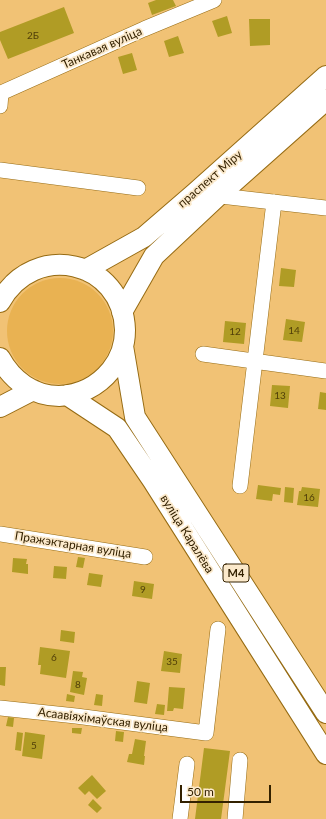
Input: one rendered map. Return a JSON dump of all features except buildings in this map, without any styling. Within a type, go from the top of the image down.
[{"type":"main road","name":"праспект Міру","points":[[85,270],[144,237],[326,76]]},
{"type":"main road","name":"праспект Міру","points":[[122,312],[154,256],[219,195],[326,100]]},
{"type":"main road","points":[[0,302],[4,294],[12,285],[20,278],[40,267],[52,265],[74,266],[96,276],[112,291],[122,312],[125,328],[123,346],[114,366],[102,379],[88,389],[78,393],[55,396],[33,390],[14,378],[6,369],[0,358]]},
{"type":"main road","name":"вуліца Каралёва","points":[[123,346],[135,416],[326,713]]},
{"type":"main road","points":[[0,408],[33,390]]},
{"type":"main road","name":"вуліца Каралёва","points":[[67,395],[117,428],[153,481],[326,754]]},
{"type":"street","name":"Танкавая вуліца","points":[[0,97],[144,29],[214,0]]},
{"type":"street","points":[[0,170],[138,188]]},
{"type":"street","points":[[195,193],[326,208]]},
{"type":"street","points":[[240,486],[274,202]]},
{"type":"street","points":[[203,354],[326,371]]},
{"type":"street","name":"Пражэктарная вуліца","points":[[0,534],[145,557]]},
{"type":"street","name":"Асаавіяхімаўская вуліца","points":[[0,708],[76,716],[206,733],[218,629]]},
{"type":"street","points":[[234,819],[240,760]]},
{"type":"street","points":[[180,819],[187,764]]},
{"type":"shaded area","points":[[60,278],[80,282],[98,293],[109,311],[113,331],[109,351],[98,369],[80,380],[60,384],[40,380],[22,369],[11,351],[7,331],[11,311],[22,293],[40,282]]}]
